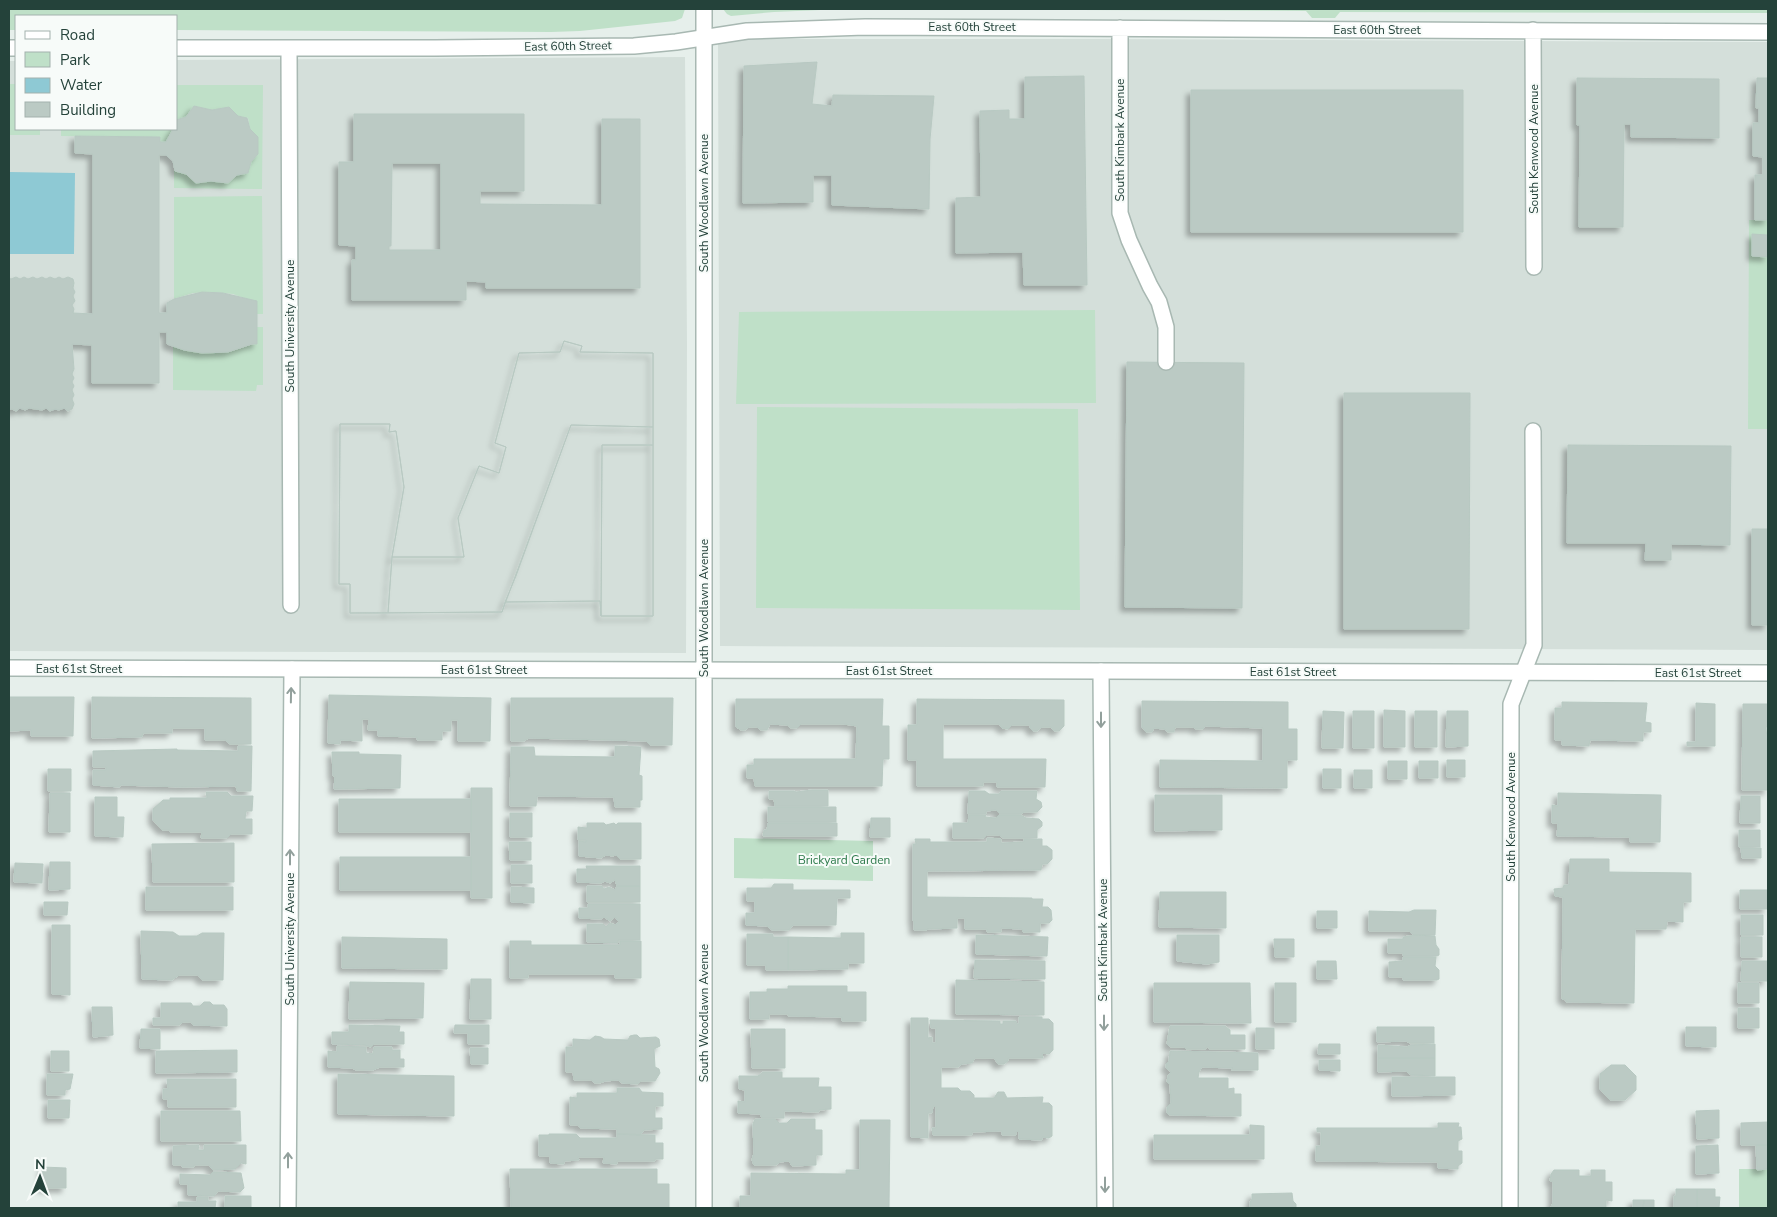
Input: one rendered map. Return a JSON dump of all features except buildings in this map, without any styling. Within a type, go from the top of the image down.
[{"type":"street","name":"South Woodlawn Avenue","points":[[704,9],[704,1208]]},
{"type":"street","name":"East 60th Street","points":[[178,48],[634,46],[747,31],[865,27],[1768,32]]},
{"type":"street","name":"South Kimbark Avenue","points":[[1120,28],[1120,213],[1129,240],[1159,302],[1166,328],[1166,362]]},
{"type":"street","name":"South Kenwood Avenue","points":[[1533,30],[1534,267]]},
{"type":"street","name":"South University Avenue","points":[[289,48],[291,605]]},
{"type":"street","name":"South Kenwood Avenue","points":[[1510,1208],[1511,704],[1534,643],[1533,431]]},
{"type":"street","name":"East 61st Street","points":[[9,668],[1768,673]]},
{"type":"street","name":"South University Avenue","points":[[288,1208],[292,669]]},
{"type":"street","name":"South Kimbark Avenue","points":[[1101,671],[1106,1208]]},
{"type":"shaded area","points":[[718,39],[1768,42],[1768,650],[720,646]]},
{"type":"shaded area","points":[[685,57],[687,344],[686,653],[9,651],[9,61],[15,61],[15,130],[178,130],[178,60]]},
{"type":"green space","points":[[9,9],[685,9],[682,18],[675,21],[580,31],[551,32],[178,30],[178,15],[15,15],[15,30],[9,30]]},
{"type":"green space","points":[[723,9],[844,9],[731,16]]},
{"type":"green space","points":[[844,9],[1768,9],[1768,13],[1340,12],[1335,18],[1312,18],[1306,11]]},
{"type":"green space","points":[[9,84],[15,84],[15,130],[40,130],[40,135],[9,135]]},
{"type":"green space","points":[[178,85],[263,85],[262,189],[174,188],[174,167],[175,171],[186,174],[196,183],[211,181],[228,183],[258,154],[258,137],[250,129],[248,118],[238,116],[229,107],[212,110],[194,106],[186,117],[178,119]]},
{"type":"green space","points":[[61,130],[172,130],[166,142],[160,142],[160,137],[61,136]]},
{"type":"green space","points":[[262,196],[263,314],[257,314],[257,301],[233,294],[193,293],[174,299],[174,197]]},
{"type":"green space","points":[[1749,220],[1768,220],[1768,429],[1748,429]]},
{"type":"green space","points":[[1095,310],[1096,403],[736,404],[739,312]]},
{"type":"green space","points":[[257,327],[263,327],[263,385],[257,385],[256,391],[173,390],[173,346],[203,352],[237,349],[257,344]]},
{"type":"green space","points":[[757,407],[1078,409],[1080,610],[756,608]]},
{"type":"green space","name":"Brickyard Garden","points":[[734,838],[873,841],[873,881],[734,878]]},
{"type":"green space","points":[[1739,1169],[1768,1169],[1768,1208],[1739,1208]]},
{"type":"water","points":[[9,172],[75,173],[74,254],[9,254]]}]
